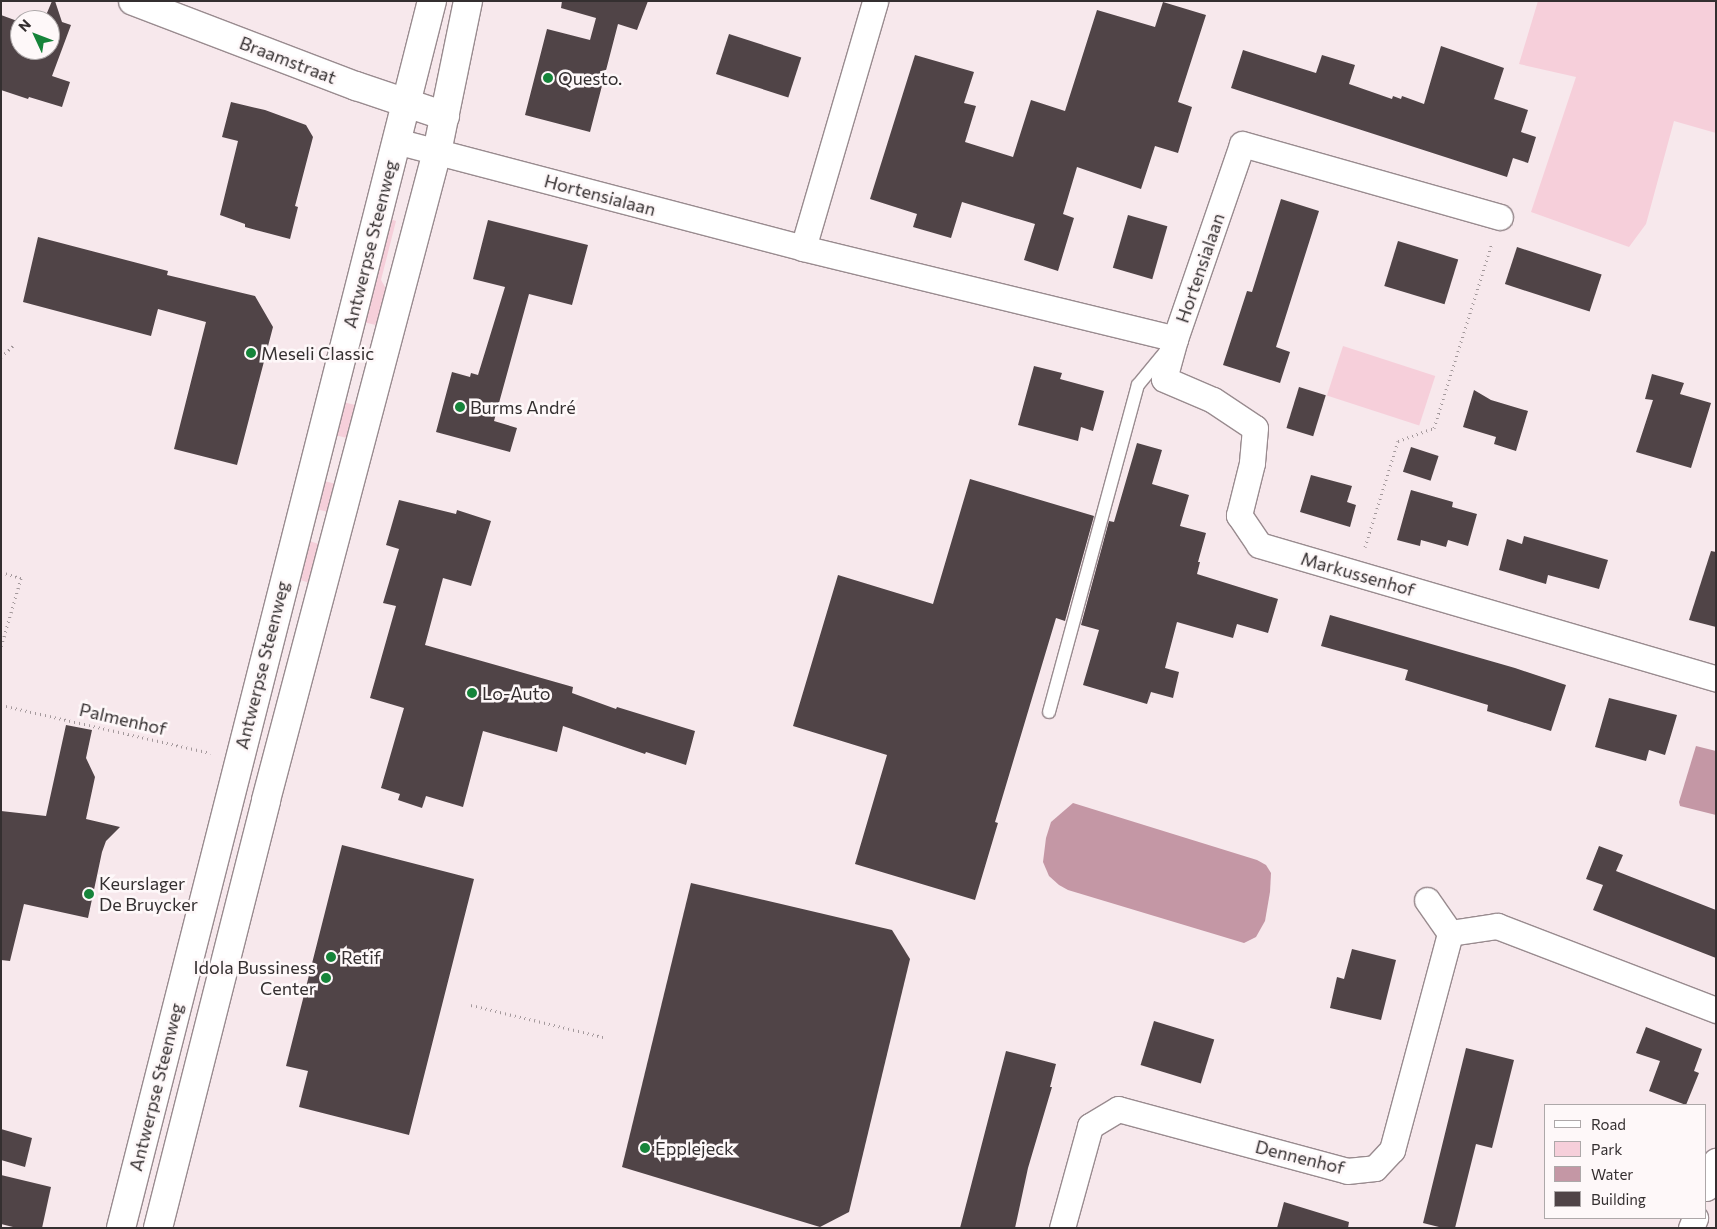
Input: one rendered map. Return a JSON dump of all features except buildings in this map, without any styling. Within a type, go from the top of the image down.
[{"type":"main road","name":"Braamstraat","points":[[133,1],[406,104],[445,116]]},
{"type":"main road","name":"Antwerpse Steenweg","points":[[121,1228],[238,760],[432,1]]},
{"type":"main road","name":"Antwerpse Steenweg","points":[[158,1228],[266,800],[437,152],[468,1]]},
{"type":"street","points":[[803,248],[875,1]]},
{"type":"street","name":"Hortensialaan","points":[[396,141],[803,248],[1176,339],[1242,144],[1500,217]]},
{"type":"street","name":"Markussenhof","points":[[1176,339],[1164,380],[1214,400],[1255,428],[1252,463],[1239,515],[1260,546],[1716,679]]},
{"type":"street","points":[[1427,900],[1450,933],[1497,926],[1716,1010]]},
{"type":"street","name":"Dennenhof","points":[[1062,1228],[1090,1126],[1118,1109],[1347,1171],[1374,1168],[1392,1150],[1450,933]]},
{"type":"street","points":[[1707,1185],[1716,1161]]},
{"type":"lane","points":[[1049,712],[1138,386],[1176,339]]},
{"type":"path","points":[[1357,574],[1398,441],[1434,428],[1500,217]]},
{"type":"path","points":[[1,357],[14,345]]},
{"type":"path","points":[[1,572],[21,578],[1,647]]},
{"type":"path","name":"Palmenhof","points":[[1,705],[238,760]]},
{"type":"path","points":[[472,1005],[603,1037]]},
{"type":"green space","points":[[1538,1],[1716,1],[1716,133],[1674,121],[1646,224],[1629,247],[1531,212],[1576,77],[1519,64]]},
{"type":"green space","points":[[384,217],[396,221],[381,280],[391,297],[384,327],[359,321]]},
{"type":"green space","points":[[1343,346],[1435,376],[1419,425],[1327,395]]},
{"type":"green space","points":[[339,401],[363,407],[355,440],[331,434]]},
{"type":"green space","points":[[320,480],[340,485],[333,513],[313,508]]},
{"type":"green space","points":[[306,540],[322,545],[310,583],[297,579]]},
{"type":"water","points":[[1696,746],[1716,751],[1716,815],[1680,806],[1679,802]]},
{"type":"water","points":[[1073,803],[1257,860],[1266,865],[1271,873],[1270,892],[1265,921],[1256,937],[1244,943],[1068,890],[1059,885],[1049,876],[1043,862],[1046,838],[1051,822]]},
{"type":"place","name":"Questo.","points":[[548,78]]},
{"type":"place","name":"Meseli Classic","points":[[251,353]]},
{"type":"place","name":"Burms André","points":[[460,407]]},
{"type":"place","name":"Lo-Auto","points":[[472,693]]},
{"type":"place","name":"Keurslager De Bruycker","points":[[89,894]]},
{"type":"place","name":"Retif","points":[[331,957]]},
{"type":"place","name":"Idola Bussiness Center","points":[[326,978]]},
{"type":"place","name":"Epplejeck","points":[[645,1148]]}]
